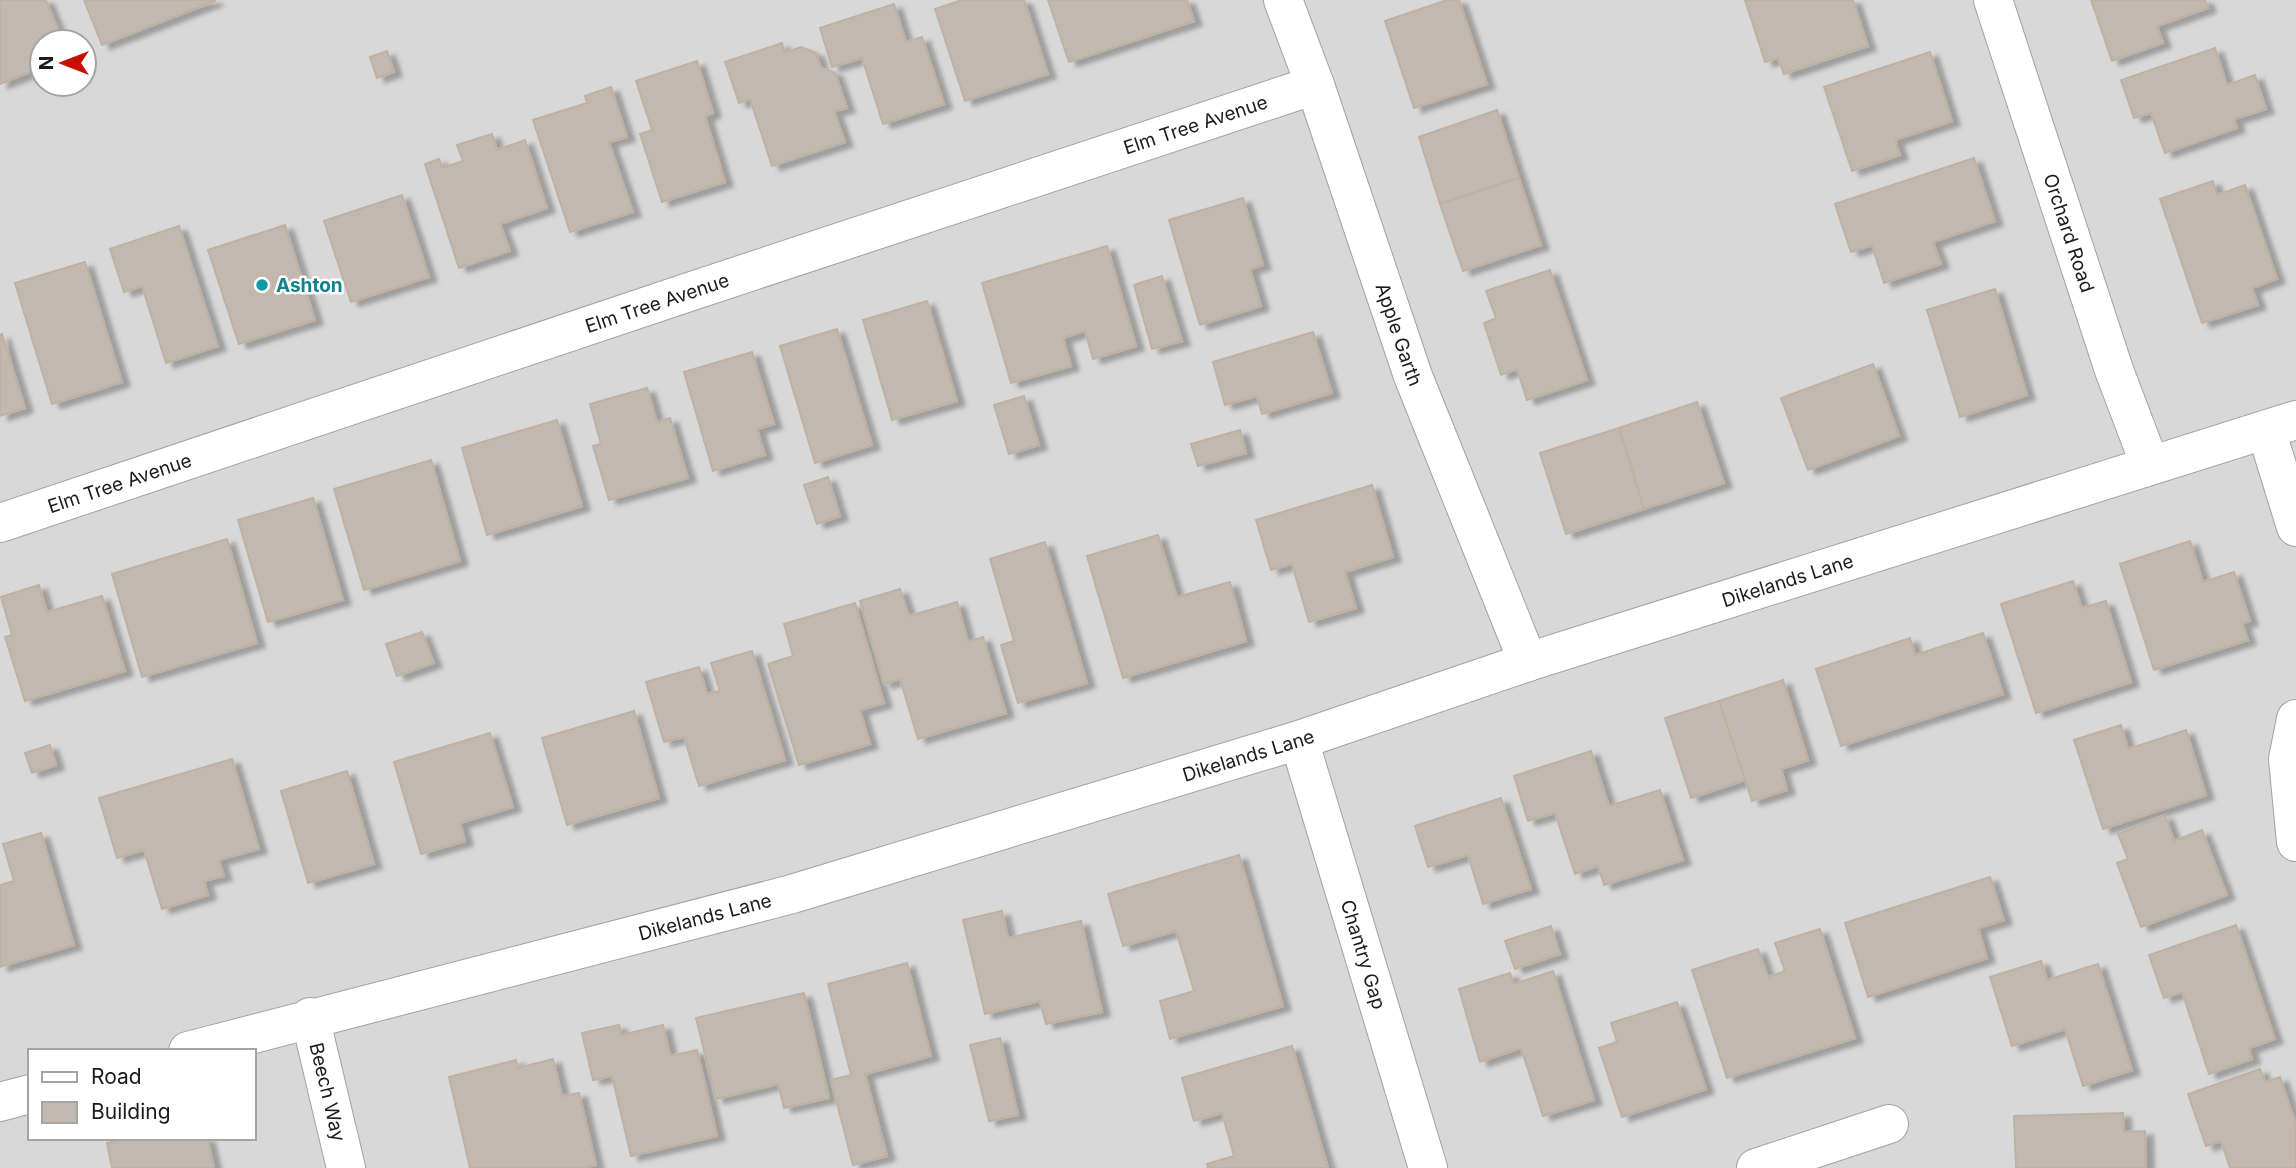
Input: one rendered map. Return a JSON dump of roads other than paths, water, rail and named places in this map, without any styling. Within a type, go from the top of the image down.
[{"type":"street","name":"Apple Garth","points":[[1283,0],[1315,85],[1413,376],[1528,662]]},
{"type":"street","name":"Orchard Road","points":[[1993,0],[2114,370],[2150,465]]},
{"type":"street","name":"Elm Tree Avenue","points":[[0,523],[1315,85]]},
{"type":"street","name":"Dikelands Lane","points":[[195,1049],[310,1017],[792,894],[1299,740],[1528,662],[2281,425]]},
{"type":"street","points":[[2281,425],[2296,527]]},
{"type":"street","points":[[2296,719],[2288,759],[2296,842]]},
{"type":"street","name":"Chantry Gap","points":[[1299,740],[1428,1168]]},
{"type":"street","name":"Beech Way","points":[[310,1017],[346,1168]]},
{"type":"street","points":[[0,1102],[28,1095]]},
{"type":"street","points":[[1756,1168],[1889,1124]]},
{"type":"place","name":"Ashton","points":[[262,285]]}]
